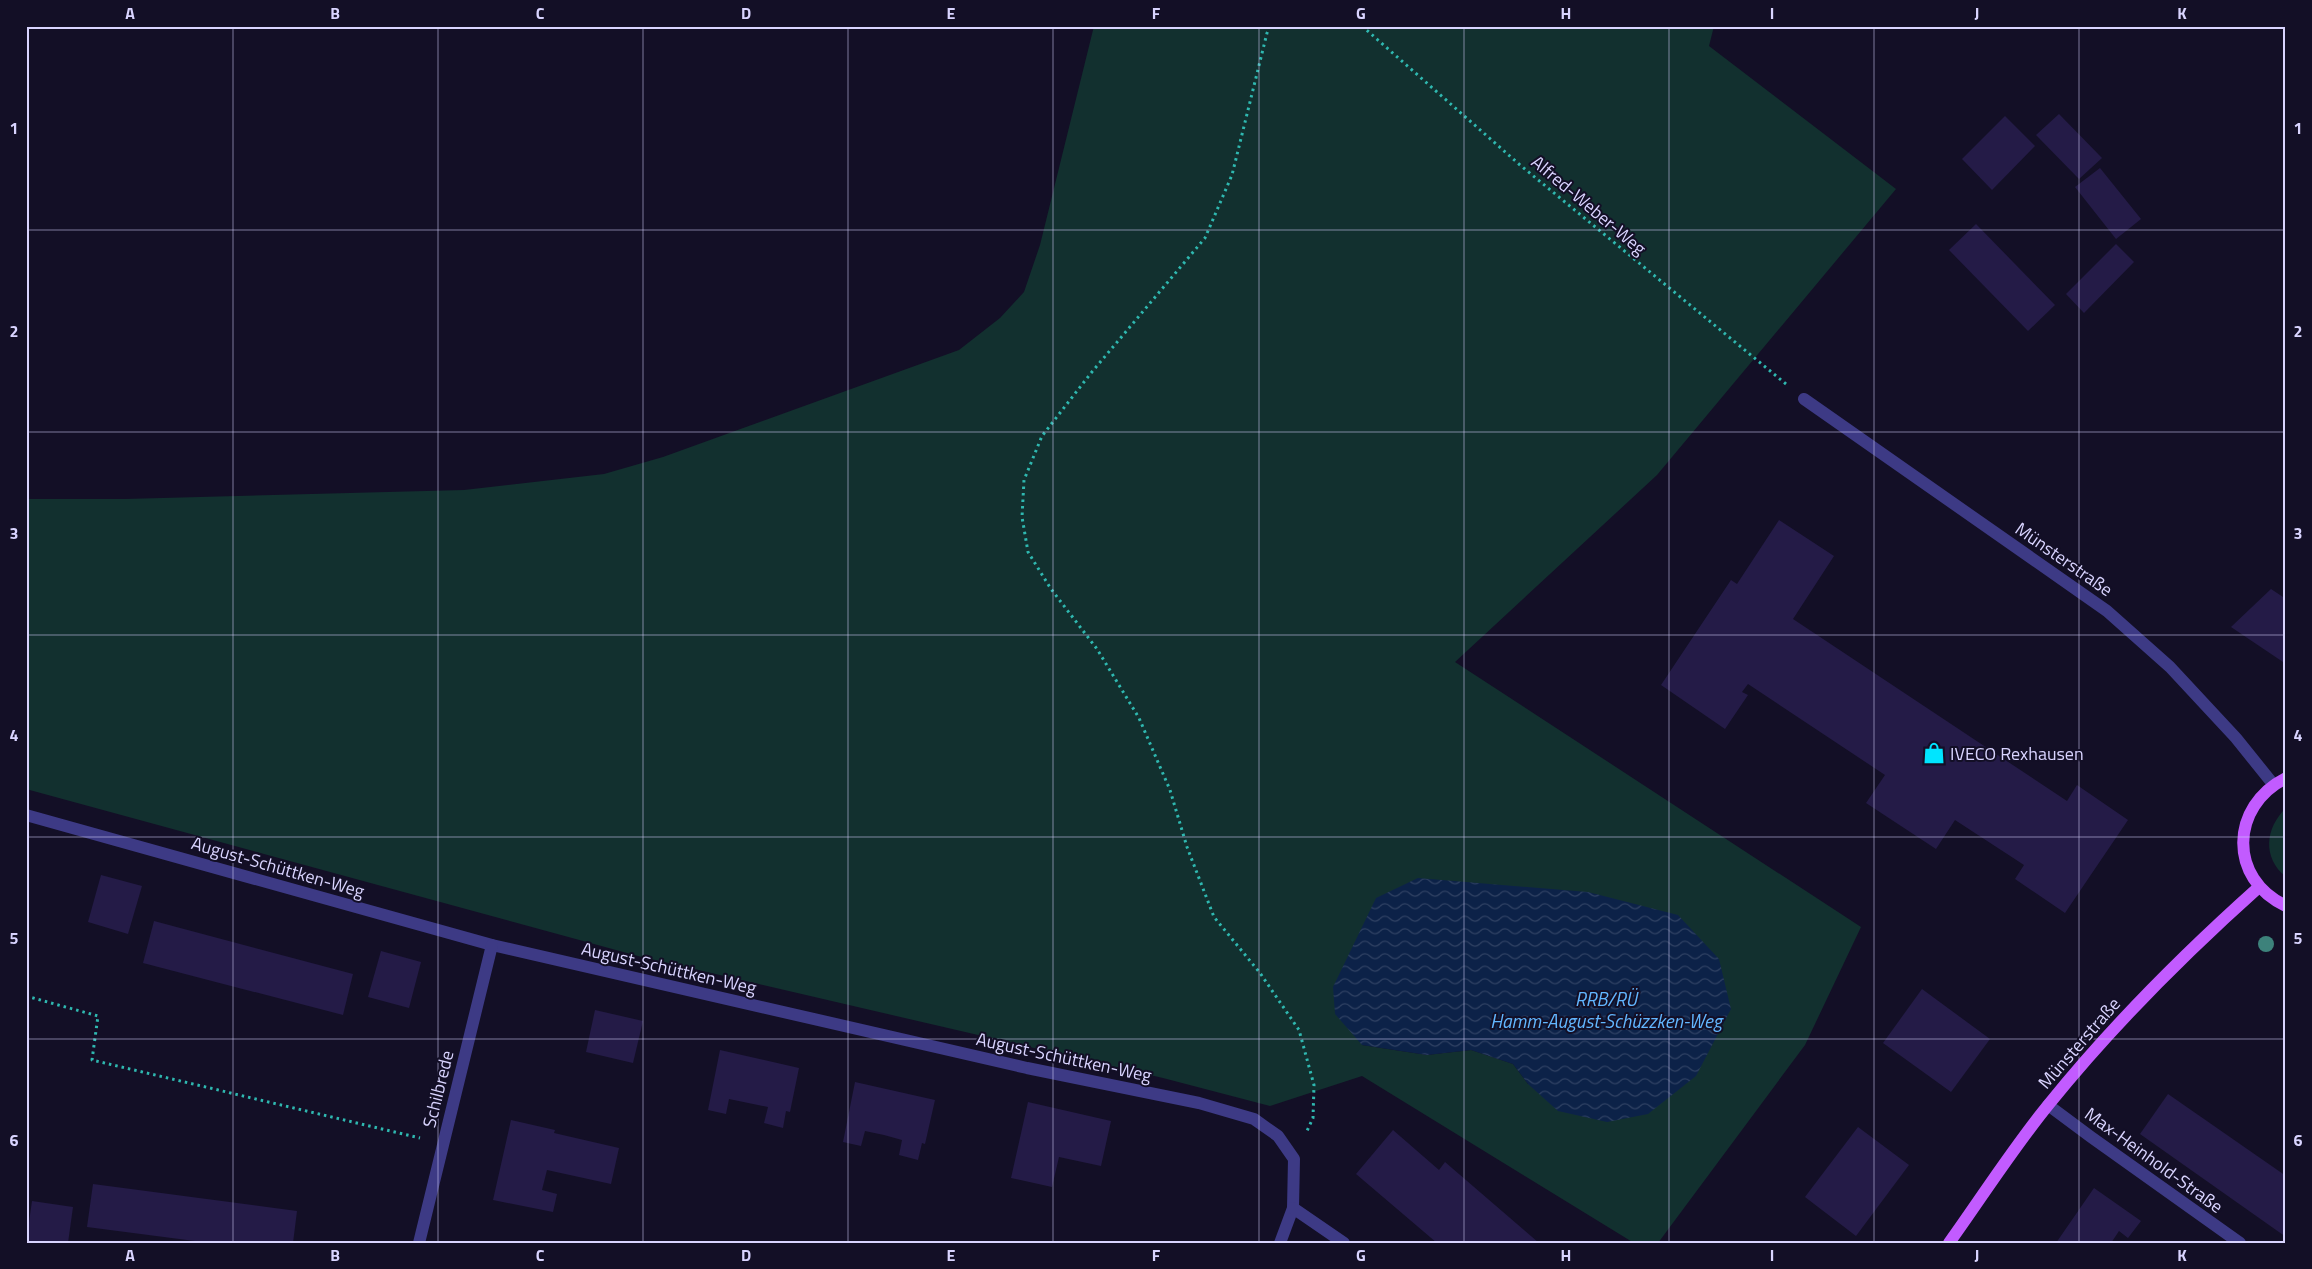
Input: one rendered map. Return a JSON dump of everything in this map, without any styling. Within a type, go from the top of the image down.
[{"type":"main road","points":[[2286,778],[2273,784],[2258,797],[2248,814],[2243,832],[2243,852],[2248,870],[2259,887],[2274,900],[2286,906]]},
{"type":"main road","name":"Münsterstraße","points":[[1949,1243],[2048,1105],[2134,1007],[2214,927],[2259,887]]},
{"type":"street","name":"Münsterstraße","points":[[1804,399],[2107,611],[2170,667],[2236,738],[2273,784]]},
{"type":"street","name":"August-Schüttken-Weg","points":[[26,815],[492,945],[1027,1068],[1199,1103],[1254,1119],[1278,1136],[1294,1159]]},
{"type":"street","name":"Schilbrede","points":[[419,1243],[492,945]]},
{"type":"street","name":"Max-Heinhold-Straße","points":[[2048,1105],[2240,1243]]},
{"type":"street","points":[[1280,1243],[1293,1208],[1294,1159]]},
{"type":"street","points":[[1293,1208],[1344,1243]]},
{"type":"path","points":[[1270,26],[1232,175],[1205,238],[1091,373],[1042,436],[1024,480],[1022,517],[1028,552],[1051,589],[1097,649],[1138,718],[1170,790],[1187,847],[1214,917],[1260,973],[1299,1030],[1314,1085],[1314,1101],[1313,1118],[1294,1159]]},
{"type":"path","name":"Alfred-Weber-Weg","points":[[1362,26],[1520,165],[1804,399]]},
{"type":"path","points":[[26,996],[98,1016],[92,1060],[442,1143]]},
{"type":"green space","points":[[1094,26],[1714,26],[1709,46],[1896,189],[1657,475],[1455,662],[1861,927],[1805,1045],[1658,1243],[1634,1243],[1362,1076],[1270,1106],[1163,1078],[638,956],[26,789],[26,499],[125,499],[464,490],[604,474],[663,457],[959,350],[1000,318],[1024,292],[1040,245]],"holes":[[[1731,1009],[1528,1084],[1513,1064],[1471,1050],[1427,1055],[1362,1045]]]},
{"type":"green space","points":[[2286,808],[2286,877],[2273,861],[2269,843],[2274,825]]},
{"type":"water","name":"RRB/RÜ Hamm-August-Schüzzken-Weg","points":[[1418,878],[1588,892],[1678,915],[1719,959],[1731,1009],[1696,1076],[1648,1114],[1607,1122],[1558,1111],[1528,1084],[1513,1064],[1471,1050],[1427,1055],[1362,1045],[1335,1014],[1333,987],[1376,898]]},
{"type":"building","points":[[2059,114],[2102,158],[2079,179],[2036,135]]},
{"type":"building","points":[[2005,116],[2035,146],[1992,190],[1962,159]]},
{"type":"building","points":[[2100,168],[2141,219],[2116,239],[2075,187]]},
{"type":"building","points":[[1976,224],[2055,305],[2028,331],[1949,250]]},
{"type":"building","points":[[2116,244],[2134,262],[2084,313],[2066,294]]},
{"type":"building","points":[[1779,520],[1834,556],[1793,619],[2067,801],[2077,785],[2128,820],[2065,913],[2015,879],[2024,865],[1955,820],[1936,849],[1866,803],[1885,775],[1748,684],[1742,692],[1748,695],[1725,729],[1661,685],[1731,580],[1737,584]]},
{"type":"building","points":[[2271,589],[2286,599],[2286,664],[2231,627]]},
{"type":"building","points":[[101,875],[142,886],[128,934],[88,922]]},
{"type":"building","points":[[154,921],[353,974],[343,1015],[143,963]]},
{"type":"building","points":[[381,951],[421,962],[409,1008],[368,997]]},
{"type":"building","points":[[1922,989],[1990,1039],[1951,1092],[1883,1043]]},
{"type":"building","points":[[595,1010],[643,1021],[633,1063],[586,1052]]},
{"type":"building","points":[[720,1050],[799,1068],[790,1112],[786,1111],[783,1128],[764,1123],[768,1107],[729,1099],[726,1114],[708,1110]]},
{"type":"building","points":[[855,1082],[935,1100],[925,1144],[922,1143],[918,1160],[899,1155],[902,1140],[884,1135],[865,1131],[861,1146],[843,1142]]},
{"type":"building","points":[[2168,1094],[2286,1176],[2286,1237],[2140,1134]]},
{"type":"building","points":[[1028,1102],[1111,1121],[1101,1166],[1059,1157],[1052,1187],[1011,1178]]},
{"type":"building","points":[[511,1120],[555,1130],[554,1133],[619,1148],[611,1184],[547,1170],[542,1190],[557,1194],[553,1212],[493,1200]]},
{"type":"building","points":[[1858,1127],[1909,1165],[1856,1236],[1805,1197]]},
{"type":"building","points":[[1393,1130],[1439,1170],[1445,1162],[1539,1243],[1437,1243],[1356,1174]]},
{"type":"building","points":[[93,1184],[297,1211],[293,1243],[210,1243],[87,1227]]},
{"type":"building","points":[[2094,1188],[2141,1221],[2128,1238],[2119,1231],[2111,1243],[2056,1243]]},
{"type":"building","points":[[32,1201],[73,1207],[68,1243],[26,1243]]},
{"type":"place","name":"IVECO Rexhausen","points":[[1934,753]]}]
